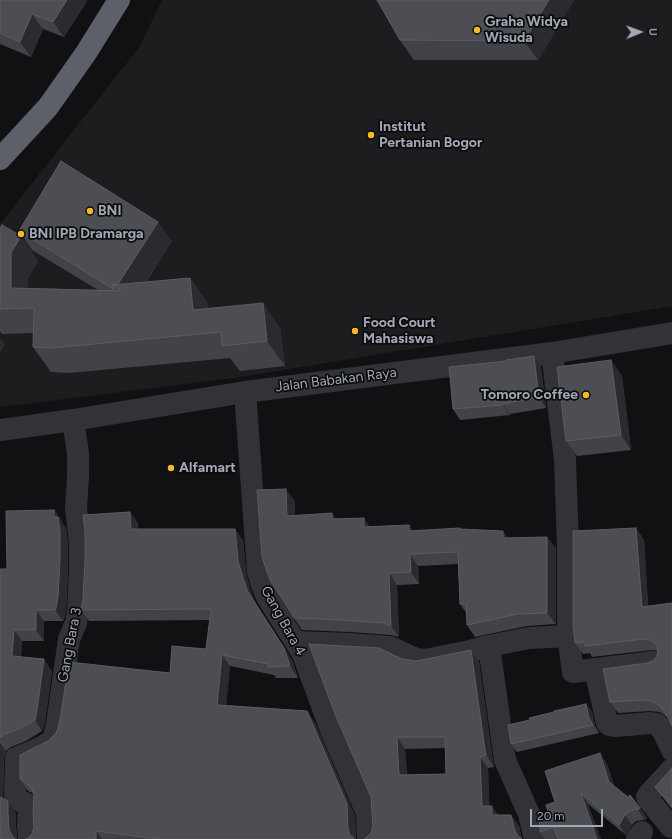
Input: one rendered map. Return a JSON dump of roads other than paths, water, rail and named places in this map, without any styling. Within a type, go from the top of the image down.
[{"type":"highway","points":[[0,159],[48,107],[86,53],[119,0]]},
{"type":"street","name":"Jalan Babakan Raya","points":[[0,430],[73,420],[246,392],[552,352],[672,333]]},
{"type":"street","points":[[552,352],[565,460],[568,546],[568,636],[573,672],[653,662]]},
{"type":"street","name":"Gang Bara 4","points":[[246,392],[258,571],[266,597],[303,654],[331,730],[367,813],[368,839]]},
{"type":"street","name":"Gang Bara 3","points":[[29,839],[29,807],[27,804],[16,800],[8,759],[31,752],[50,742],[54,737],[58,724],[69,639],[76,623],[79,593],[80,542],[76,508],[78,453],[73,420]]},
{"type":"street","points":[[296,642],[349,644],[390,648],[416,659],[425,660],[529,638],[568,636]]},
{"type":"street","points":[[489,646],[505,760],[529,814],[535,839]]},
{"type":"street","points":[[595,670],[607,723],[614,726],[651,722],[657,724],[663,731],[672,750]]},
{"type":"street","points":[[671,827],[648,799],[648,795],[672,770]]},
{"type":"place","name":"Graha Widya Wisuda","points":[[477,30]]},
{"type":"place","name":"Institut Pertanian Bogor","points":[[371,135]]},
{"type":"place","name":"BNI","points":[[90,211]]},
{"type":"place","name":"BNI IPB Dramarga","points":[[21,234]]},
{"type":"place","name":"Food Court Mahasiswa","points":[[355,331]]},
{"type":"place","name":"Tomoro Coffee","points":[[586,395]]},
{"type":"place","name":"Alfamart","points":[[171,468]]}]
